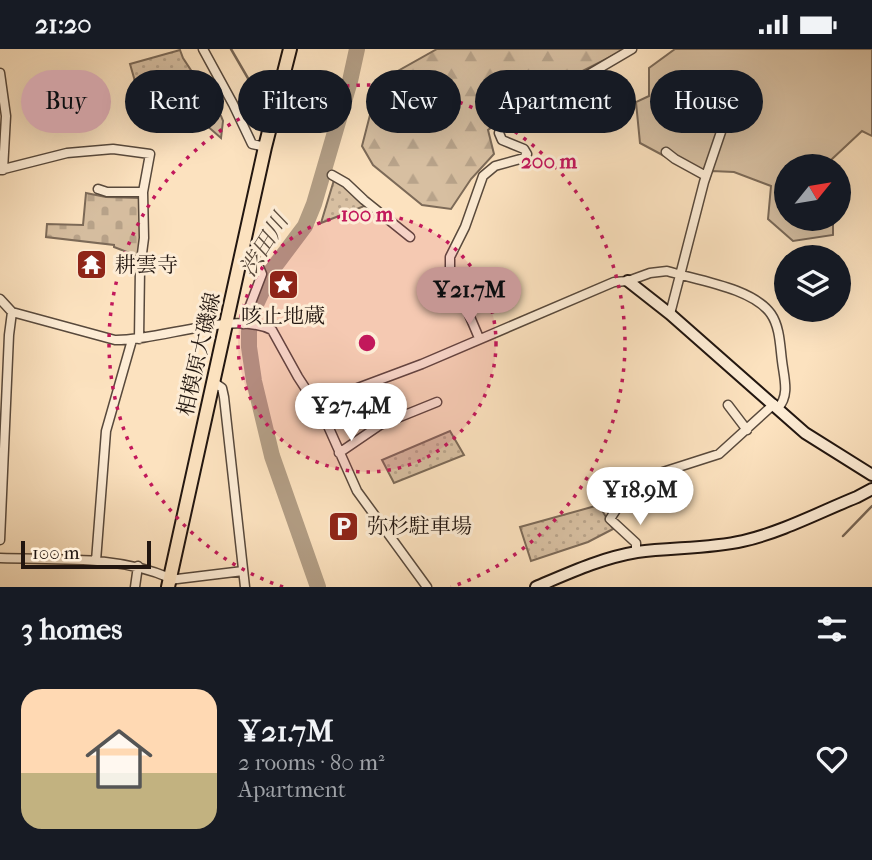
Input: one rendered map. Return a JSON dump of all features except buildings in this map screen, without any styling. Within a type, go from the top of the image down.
[{"type":"main road","name":"相模原大磯線","points":[[169,582],[242,248],[290,49]]},
{"type":"street","points":[[202,49],[252,144],[265,147]]},
{"type":"street","points":[[480,338],[450,270],[449,260],[465,227],[483,176],[495,166],[524,158],[527,154],[524,149],[502,140],[499,133],[501,126],[632,49]]},
{"type":"street","points":[[0,73],[6,116],[1,170],[66,153],[113,149],[150,154],[143,192],[144,238],[135,340],[106,431],[96,561]]},
{"type":"street","points":[[670,314],[706,176],[721,133]]},
{"type":"street","points":[[666,152],[706,176]]},
{"type":"street","points":[[332,175],[346,183],[363,200],[410,236]]},
{"type":"street","points":[[98,189],[107,192],[143,192]]},
{"type":"street","points":[[242,248],[253,253],[262,274],[245,324]]},
{"type":"street","points":[[315,404],[422,364],[614,282],[628,281],[637,276],[657,271],[744,293],[772,315],[778,330],[785,398],[719,454],[674,470],[644,477],[623,499],[610,519],[636,543],[636,552]]},
{"type":"street","points":[[628,281],[824,446],[872,475]]},
{"type":"street","points":[[0,299],[12,311],[115,339],[135,340],[226,324],[263,326],[272,330],[324,417],[357,491],[427,587]]},
{"type":"street","points":[[0,540],[4,380],[12,311]]},
{"type":"street","points":[[212,381],[222,388],[224,397],[245,587]]},
{"type":"street","points":[[340,453],[380,425],[437,402]]},
{"type":"street","points":[[728,405],[747,430]]},
{"type":"street","points":[[536,587],[594,563],[636,552],[706,548],[743,541],[872,489]]},
{"type":"street","points":[[0,558],[96,561],[138,566],[169,582],[243,571]]},
{"type":"street","points":[[135,587],[138,566]]},
{"type":"green space","points":[[437,49],[626,49],[585,70],[475,70],[475,133],[489,133],[494,154],[471,179],[451,209],[422,205],[373,165],[362,146],[366,130],[366,133],[461,133],[461,70],[400,70]]},
{"type":"green space","points":[[675,49],[872,49],[872,136],[862,131],[837,154],[774,154],[774,224],[768,219],[771,186],[734,172],[712,171],[709,180],[640,143],[636,102],[649,96],[649,68]]},
{"type":"green space","points":[[180,50],[191,70],[132,70],[130,64]]},
{"type":"green space","points":[[334,180],[367,205],[321,223]]},
{"type":"green space","points":[[86,193],[106,197],[140,198],[140,257],[114,245],[46,237],[47,224],[83,225]]},
{"type":"green space","points":[[782,231],[833,231],[833,235],[793,241]]},
{"type":"green space","points":[[450,431],[464,455],[394,483],[382,460]]},
{"type":"green space","points":[[599,505],[613,529],[588,542],[531,561],[520,527]]},
{"type":"waterway","points":[[231,49],[243,70]]},
{"type":"waterway","name":"渋田川","points":[[318,587],[272,456],[254,381],[249,332],[251,315],[272,270],[305,226],[314,204],[357,49]]},
{"type":"waterway","points":[[843,536],[872,506]]},
{"type":"place","name":"耕雲寺","points":[[92,265]]},
{"type":"place","name":"咳止地蔵","points":[[283,284]]},
{"type":"place","name":"弥杉駐車場","points":[[344,526]]}]
